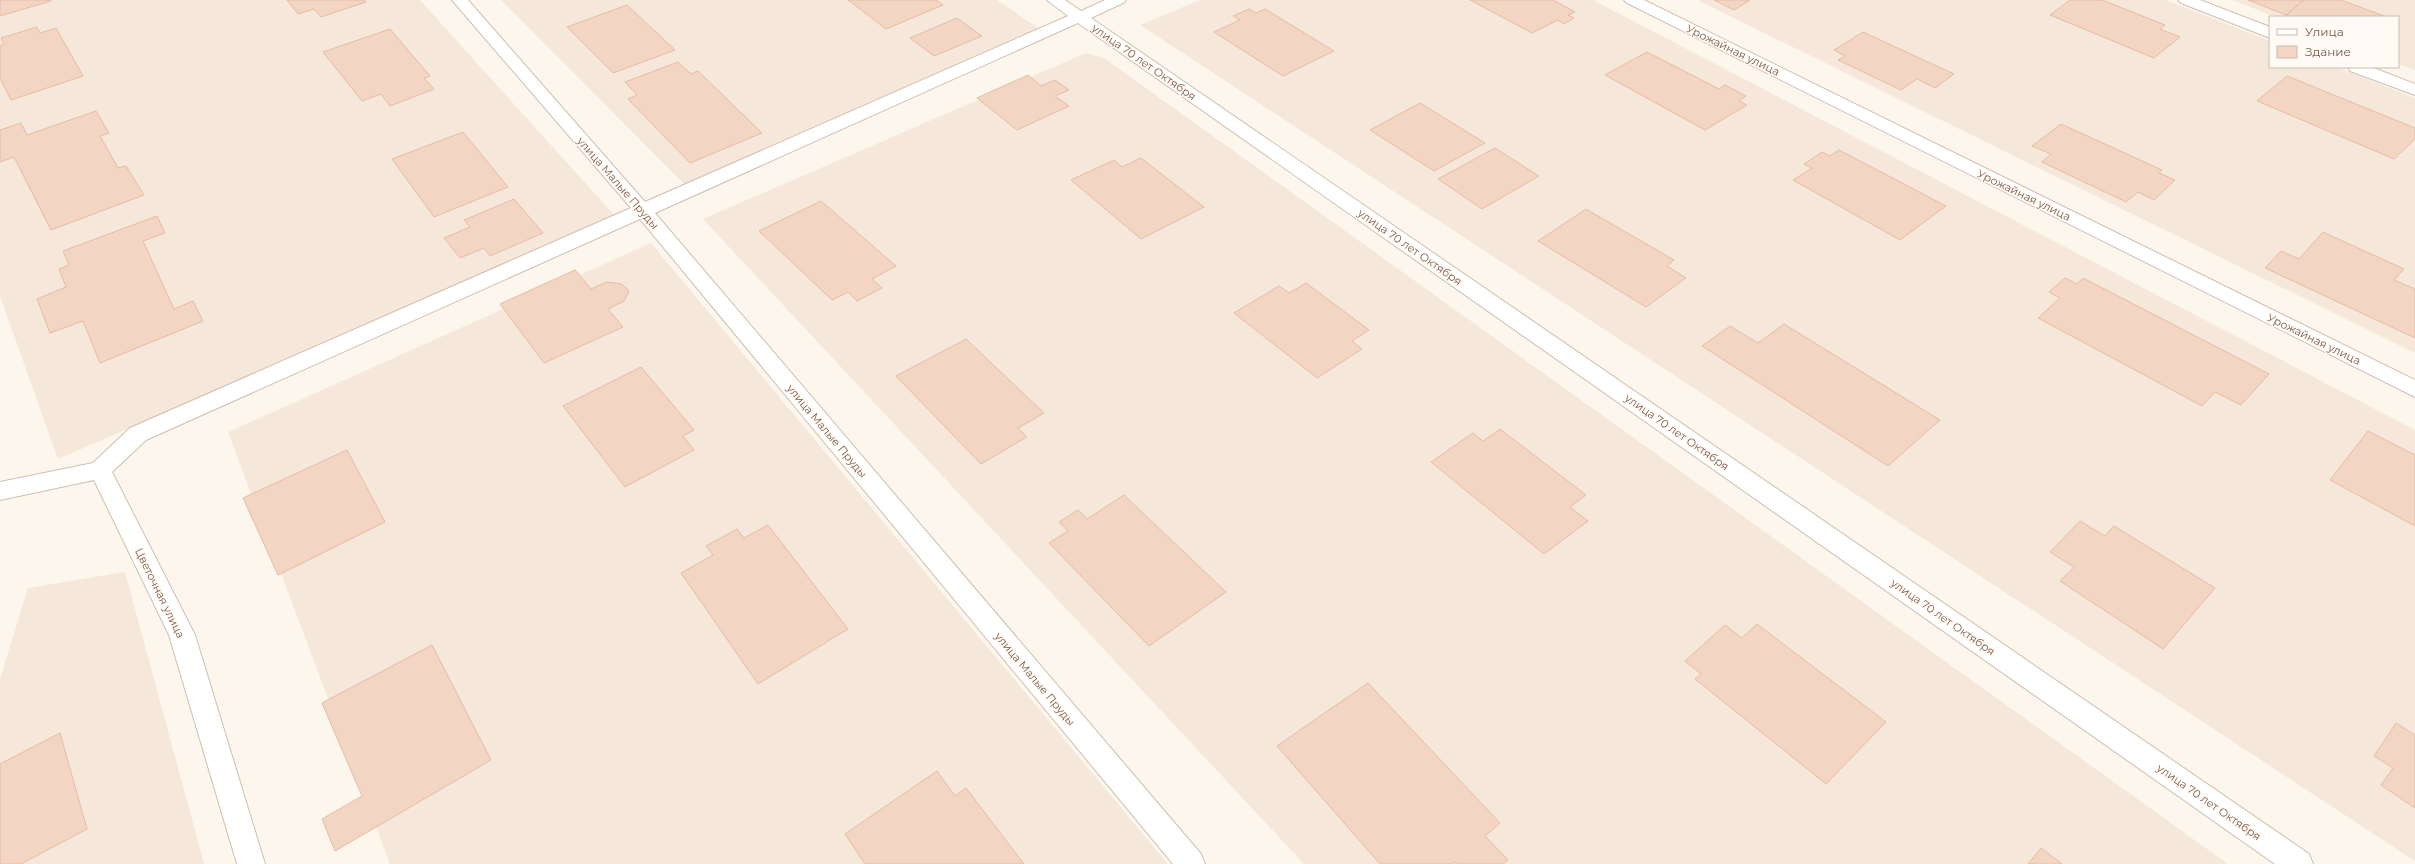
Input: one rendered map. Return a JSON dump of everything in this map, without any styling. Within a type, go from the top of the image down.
[{"type":"street","name":"улица Малые Пруды","points":[[460,0],[643,211],[1191,864]]},
{"type":"street","name":"улица 70 лет Октября","points":[[1055,0],[2299,864]]},
{"type":"street","points":[[0,491],[100,470],[138,434],[1081,18],[1118,0]]},
{"type":"street","name":"Урожайная улица","points":[[1632,0],[2415,389]]},
{"type":"street","points":[[2186,0],[2269,33]]},
{"type":"street","points":[[2359,68],[2415,90]]},
{"type":"street","name":"Цветочная улица","points":[[100,470],[182,635],[252,864]]},
{"type":"shaded area","points":[[0,0],[420,0],[616,217],[58,459],[0,296]]},
{"type":"shaded area","points":[[501,0],[997,0],[1044,32],[690,190]]},
{"type":"shaded area","points":[[1200,0],[1593,0],[2415,430],[2415,861],[1140,25]]},
{"type":"shaded area","points":[[1697,0],[2166,0],[2269,41],[2269,68],[2339,68],[2415,98],[2415,353]]},
{"type":"shaded area","points":[[2232,0],[2415,0],[2415,70],[2399,64],[2399,16],[2273,16]]},
{"type":"shaded area","points":[[1086,53],[1104,58],[2228,864],[1304,864],[703,219]]},
{"type":"shaded area","points":[[651,243],[1168,864],[390,864],[228,432]]},
{"type":"shaded area","points":[[125,572],[204,864],[0,864],[0,679],[28,588]]},
{"type":"building","points":[[0,0],[51,0],[51,1],[0,16]]},
{"type":"building","points":[[287,0],[364,0],[366,2],[321,17],[314,9],[298,14]]},
{"type":"building","points":[[848,0],[936,0],[943,5],[886,29]]},
{"type":"building","points":[[1470,0],[1553,0],[1575,12],[1568,15],[1574,18],[1564,24],[1558,20],[1532,33]]},
{"type":"building","points":[[1714,0],[1750,0],[1734,10]]},
{"type":"building","points":[[2070,0],[2102,0],[2165,25],[2160,29],[2180,37],[2154,58],[2050,15]]},
{"type":"building","points":[[2248,0],[2304,0],[2286,15]]},
{"type":"building","points":[[2304,0],[2341,0],[2384,16],[2288,16],[2286,15]]},
{"type":"building","points":[[627,5],[675,50],[613,73],[567,27]]},
{"type":"building","points":[[1249,9],[1256,13],[1265,9],[1334,51],[1283,76],[1214,32],[1240,20],[1233,16]]},
{"type":"building","points":[[957,18],[982,36],[934,56],[910,38]]},
{"type":"building","points":[[37,27],[40,33],[56,28],[83,76],[11,100],[0,78],[0,46],[4,44],[1,38]]},
{"type":"building","points":[[390,29],[430,76],[424,78],[434,89],[390,106],[381,94],[362,101],[323,52]]},
{"type":"building","points":[[1863,32],[1954,74],[1935,88],[1917,79],[1901,90],[1838,60],[1845,56],[1834,50]]},
{"type":"building","points":[[1647,52],[1719,89],[1725,85],[1746,96],[1739,101],[1747,105],[1705,130],[1605,75]]},
{"type":"building","points":[[678,62],[691,74],[698,71],[762,133],[690,163],[628,99],[637,95],[625,82]]},
{"type":"building","points":[[1028,75],[1041,86],[1055,80],[1069,90],[1055,96],[1069,106],[1017,130],[977,98]]},
{"type":"building","points":[[2287,76],[2415,128],[2415,139],[2394,159],[2257,101]]},
{"type":"building","points":[[1420,103],[1485,143],[1434,171],[1370,130]]},
{"type":"building","points":[[96,111],[109,133],[100,136],[118,168],[126,166],[144,195],[51,230],[14,157],[0,162],[0,130],[21,123],[27,135]]},
{"type":"building","points":[[2061,124],[2162,170],[2159,173],[2175,180],[2154,200],[2138,192],[2126,202],[2042,162],[2051,154],[2032,146]]},
{"type":"building","points":[[463,132],[508,187],[434,217],[392,159]]},
{"type":"building","points":[[1495,148],[1539,176],[1482,209],[1438,179]]},
{"type":"building","points":[[1839,150],[1946,206],[1900,240],[1793,180],[1812,168],[1804,164],[1822,152],[1830,156]]},
{"type":"building","points":[[1141,158],[1204,207],[1141,239],[1071,180],[1114,160],[1122,167]]},
{"type":"building","points":[[514,199],[543,233],[490,256],[484,248],[460,258],[444,238],[470,227],[464,220]]},
{"type":"building","points":[[821,201],[896,266],[872,279],[882,288],[857,301],[848,292],[832,300],[759,231]]},
{"type":"building","points":[[1586,209],[1674,260],[1667,266],[1686,278],[1646,307],[1538,241]]},
{"type":"building","points":[[157,216],[165,233],[143,241],[174,309],[193,301],[203,321],[100,363],[83,321],[50,333],[37,299],[66,287],[59,269],[69,265],[63,251]]},
{"type":"building","points":[[2323,232],[2404,269],[2394,280],[2415,289],[2415,338],[2265,268],[2281,251],[2299,259]]},
{"type":"building","points":[[575,270],[591,289],[607,282],[622,284],[629,291],[624,301],[608,309],[623,327],[544,363],[500,304]]},
{"type":"building","points":[[2065,278],[2077,284],[2083,278],[2269,374],[2241,405],[2215,392],[2202,406],[2038,318],[2060,298],[2049,292]]},
{"type":"building","points":[[1306,283],[1369,330],[1352,341],[1362,349],[1317,378],[1234,313],[1279,286],[1289,293]]},
{"type":"building","points":[[1784,324],[1940,420],[1888,466],[1702,346],[1730,326],[1758,343]]},
{"type":"building","points":[[966,339],[1044,413],[1018,428],[1027,437],[981,464],[896,376]]},
{"type":"building","points":[[641,367],[694,430],[683,436],[694,450],[625,487],[563,406]]},
{"type":"building","points":[[1500,429],[1586,495],[1570,507],[1588,521],[1544,554],[1431,462],[1473,433],[1483,441]]},
{"type":"building","points":[[2368,431],[2415,455],[2415,526],[2330,480]]},
{"type":"building","points":[[347,450],[385,522],[278,575],[243,498]]},
{"type":"building","points":[[1124,495],[1226,592],[1149,646],[1049,543],[1068,531],[1059,522],[1078,510],[1087,519]]},
{"type":"building","points":[[2080,521],[2105,536],[2114,526],[2215,588],[2163,649],[2060,581],[2074,567],[2050,552]]},
{"type":"building","points":[[768,525],[848,629],[758,684],[681,573],[713,555],[706,546],[737,529],[744,538]]},
{"type":"building","points":[[1757,624],[1886,722],[1826,784],[1695,679],[1701,674],[1685,661],[1725,625],[1742,638]]},
{"type":"building","points":[[432,645],[491,760],[335,851],[322,819],[362,796],[322,703]]},
{"type":"building","points":[[1368,683],[1500,823],[1485,836],[1508,860],[1503,864],[1458,864],[1456,862],[1453,864],[1380,864],[1277,746]]},
{"type":"building","points":[[2396,723],[2415,735],[2415,808],[2381,785],[2393,768],[2374,756]]},
{"type":"building","points":[[60,733],[87,829],[21,864],[0,864],[0,764]]},
{"type":"building","points":[[937,771],[955,796],[966,788],[1024,864],[865,864],[845,834]]},
{"type":"building","points":[[2041,848],[2062,864],[2028,864]]}]
